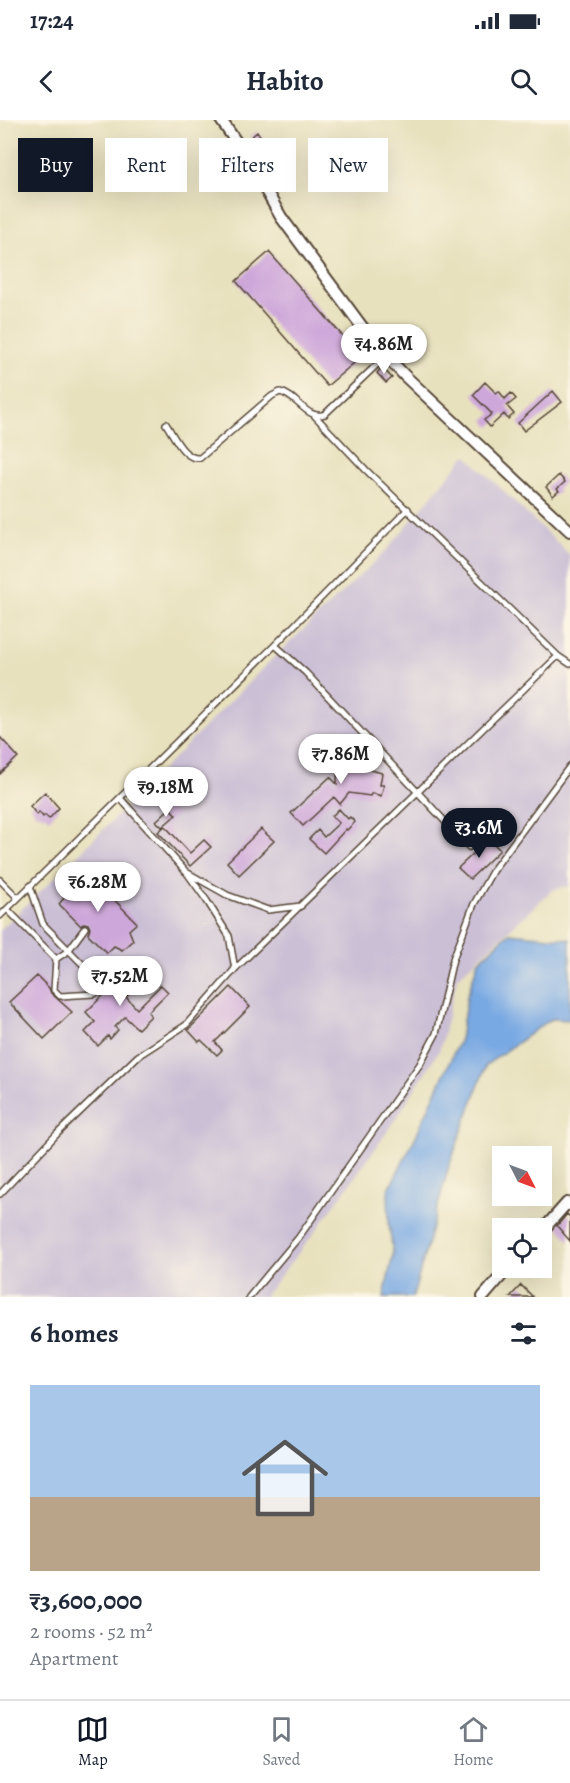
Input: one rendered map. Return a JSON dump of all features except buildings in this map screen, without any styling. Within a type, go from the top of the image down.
[{"type":"street","points":[[221,120],[248,159],[281,217],[374,343],[405,376],[570,531]]},
{"type":"street","points":[[552,1220],[567,1203],[570,1205]]},
{"type":"street","points":[[483,1297],[499,1278]]},
{"type":"lane","points":[[314,415],[325,414],[386,356]]},
{"type":"lane","points":[[166,424],[188,455],[195,458],[206,453],[272,396],[279,392],[293,397],[314,415],[366,470],[558,656],[570,664]]},
{"type":"lane","points":[[0,916],[275,645],[408,509]]},
{"type":"lane","points":[[275,645],[306,674],[469,847]]},
{"type":"lane","points":[[0,1194],[57,1134],[138,1056],[186,1025],[235,969],[558,656]]},
{"type":"lane","points":[[249,1297],[299,1237],[420,1064],[436,1034],[453,959],[474,904],[492,870],[570,766]]},
{"type":"lane","points":[[120,798],[186,872],[207,901],[229,936],[235,969]]},
{"type":"lane","points":[[186,872],[227,895],[268,910],[301,906]]},
{"type":"lane","points":[[0,880],[18,898]]},
{"type":"lane","points":[[7,909],[56,959],[54,990],[60,996],[94,994],[99,991],[100,985],[95,977],[44,924],[30,886]]},
{"type":"lane","points":[[56,959],[68,951],[85,928]]},
{"type":"shaded area","points":[[466,455],[570,555],[570,886],[552,890],[457,978],[440,1049],[392,1125],[321,1224],[264,1297],[0,1297],[0,930],[72,861],[268,663],[385,552]]},
{"type":"water","points":[[509,933],[570,939],[570,1020],[551,1019],[486,1065],[448,1169],[413,1297],[384,1297],[393,1254],[388,1191],[460,1039],[467,997],[478,962]]}]
